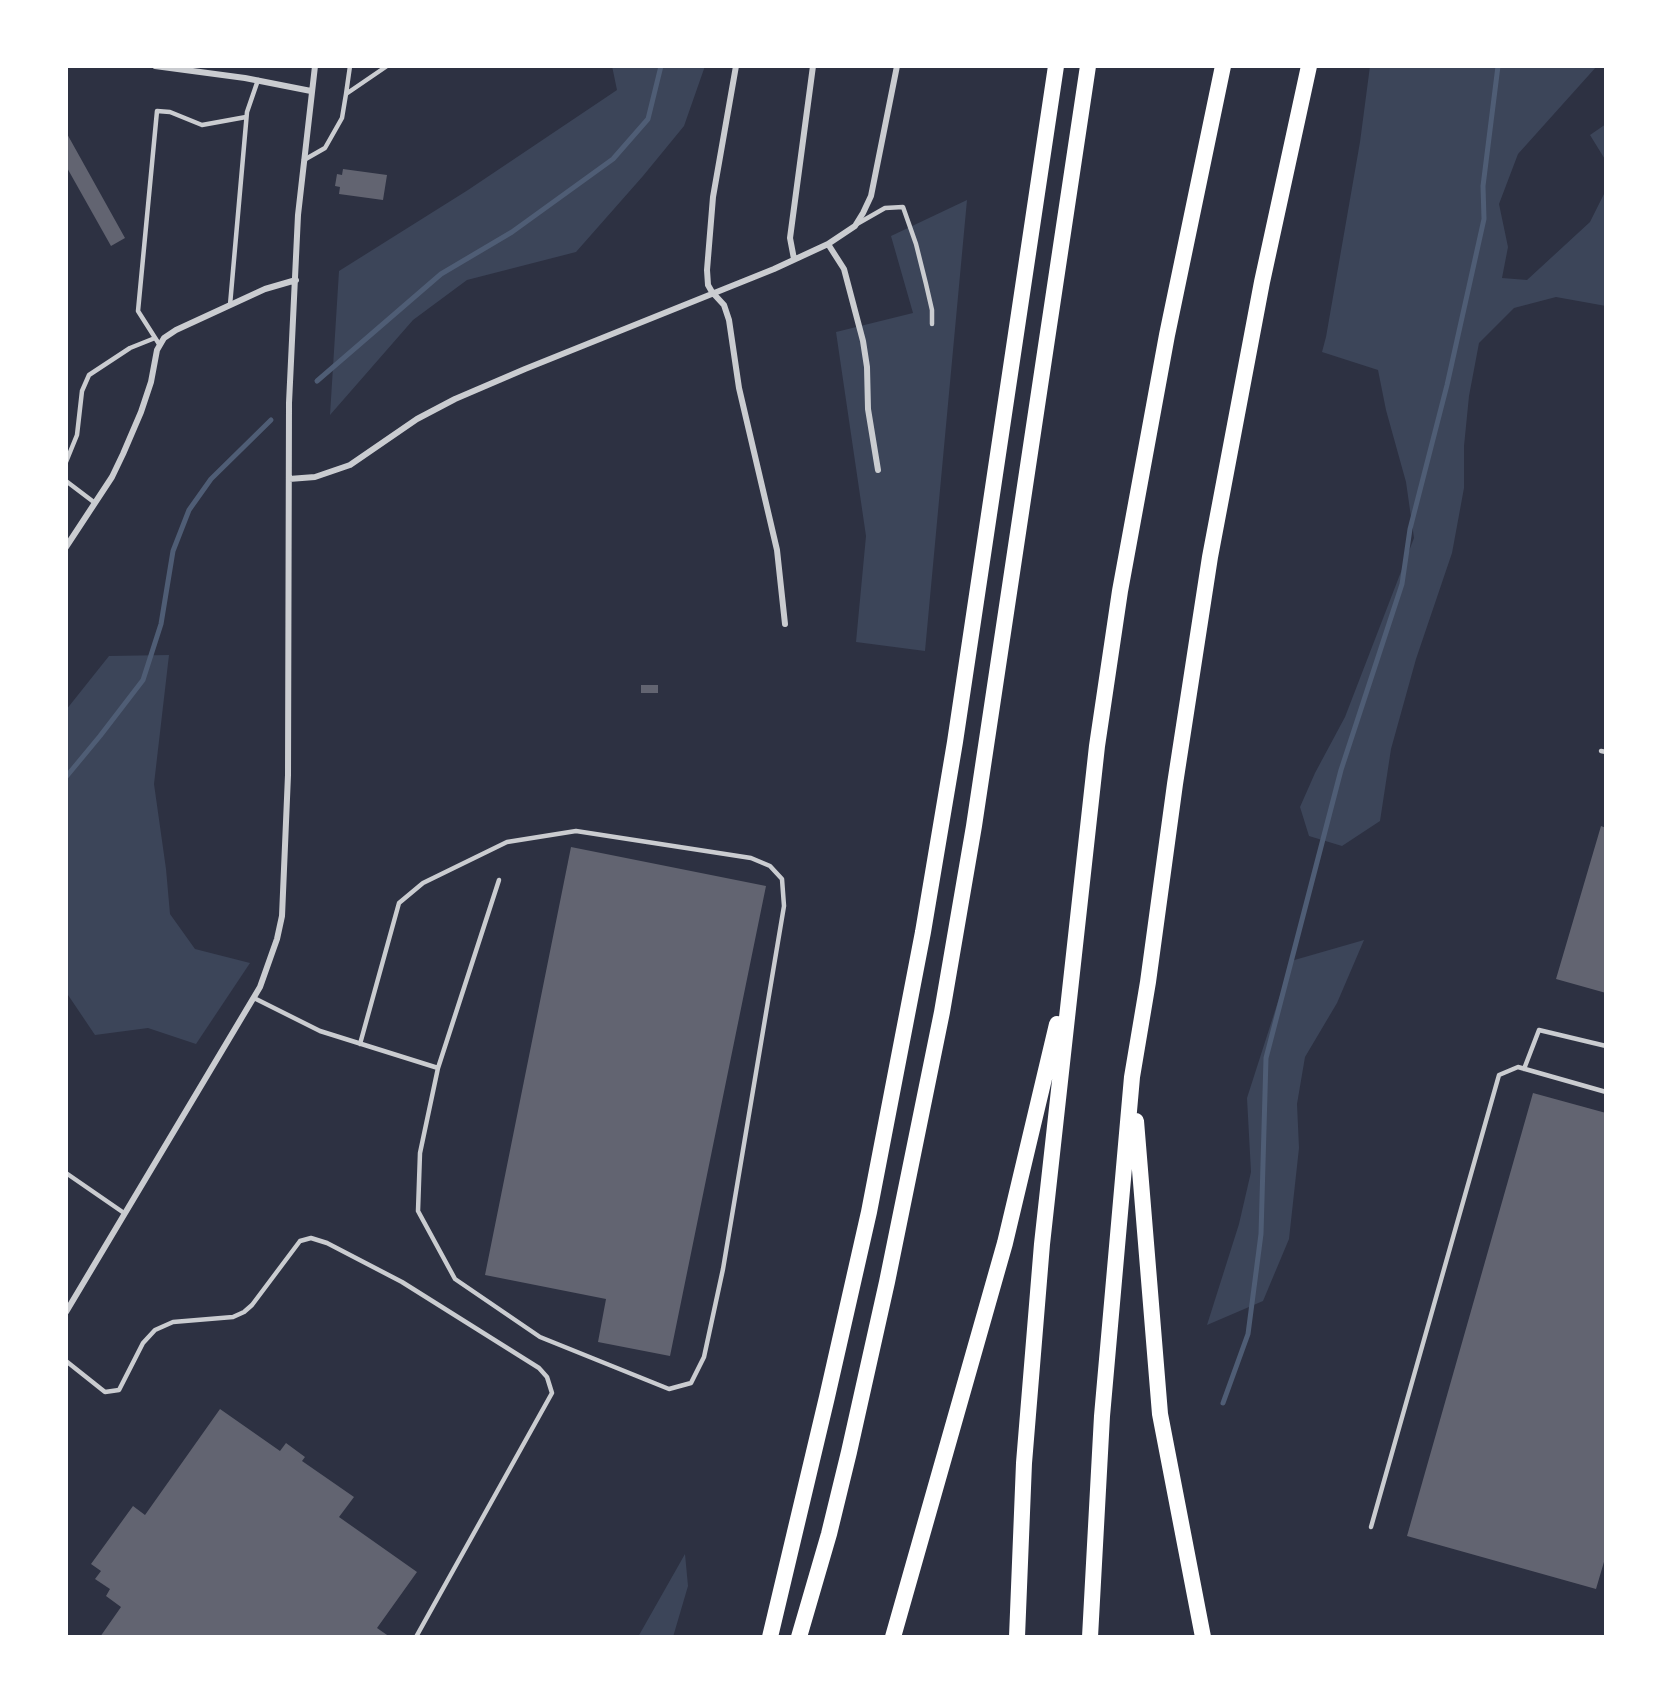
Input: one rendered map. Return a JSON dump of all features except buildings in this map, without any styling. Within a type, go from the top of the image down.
[{"type":"highway","points":[[770,1637],[869,1212],[923,932],[955,742],[1056,66]]},
{"type":"highway","points":[[799,1637],[829,1534],[849,1452],[887,1282],[942,1012],[974,826],[1088,66]]},
{"type":"highway","points":[[1017,1637],[1024,1463],[1031,1366],[1042,1244],[1097,746],[1120,591],[1167,335],[1224,66]]},
{"type":"highway","points":[[1090,1637],[1104,1394],[1132,1077],[1148,982],[1174,784],[1212,546],[1262,282],[1309,66]]},
{"type":"highway","points":[[893,1637],[1005,1243],[1074,953]]},
{"type":"highway","points":[[1132,1077],[1160,1414],[1203,1637]]},
{"type":"street","points":[[155,66],[258,80],[311,91]]},
{"type":"street","points":[[66,1311],[254,998],[269,965],[282,916],[288,775],[289,403],[298,215],[315,66]]},
{"type":"street","points":[[736,66],[713,197],[707,270],[708,285],[724,305],[729,320],[739,388],[777,550],[785,624]]},
{"type":"street","points":[[794,259],[790,238],[813,66]]},
{"type":"street","points":[[289,479],[315,477],[350,465],[417,419],[455,399],[774,268],[828,244],[855,226],[871,196],[897,66]]},
{"type":"street","points":[[828,244],[844,269],[863,340],[867,367],[868,409],[878,470]]},
{"type":"street","points":[[66,546],[112,477],[141,412],[151,382],[159,344],[164,338],[176,330],[265,289],[296,280]]},
{"type":"lane","points":[[304,160],[324,148],[342,118],[350,66]]},
{"type":"lane","points":[[346,94],[387,66]]},
{"type":"lane","points":[[231,305],[246,117],[258,80]]},
{"type":"lane","points":[[159,344],[138,310],[157,111],[170,112],[202,124],[246,117]]},
{"type":"lane","points":[[855,226],[885,208],[903,207],[916,244],[926,284],[932,310],[932,324]]},
{"type":"lane","points":[[66,462],[77,435],[82,392],[88,375],[130,348],[155,338]]},
{"type":"lane","points":[[66,481],[95,503]]},
{"type":"lane","points":[[360,1044],[399,903],[423,883],[507,842],[576,831],[751,858],[770,866],[782,879],[784,906],[723,1269],[704,1357],[692,1383],[669,1389],[540,1337],[455,1279],[418,1212],[420,1153],[438,1068],[499,880]]},
{"type":"lane","points":[[254,998],[320,1031],[438,1068]]},
{"type":"lane","points":[[1524,1069],[1539,1030],[1606,1046]]},
{"type":"lane","points":[[1371,1527],[1500,1075],[1518,1067],[1606,1092]]},
{"type":"lane","points":[[66,1173],[124,1214]]},
{"type":"lane","points":[[66,1361],[105,1392],[119,1390],[143,1343],[155,1330],[173,1322],[233,1317],[244,1312],[252,1305],[300,1241],[311,1238],[327,1243],[402,1282],[539,1368],[547,1377],[552,1393],[416,1637]]},
{"type":"shaded area","points":[[612,66],[705,66],[684,126],[576,252],[467,280],[413,320],[330,415],[339,271],[468,190],[617,90]]},
{"type":"shaded area","points":[[1370,66],[1597,66],[1518,154],[1499,204],[1508,247],[1502,278],[1527,280],[1590,222],[1606,190],[1606,306],[1556,297],[1514,308],[1479,343],[1469,396],[1464,446],[1464,488],[1452,553],[1416,659],[1391,749],[1380,821],[1342,846],[1309,836],[1300,807],[1345,717],[1414,538],[1406,482],[1386,410],[1378,370],[1322,352],[1360,142]]},
{"type":"shaded area","points":[[1606,124],[1606,161],[1590,135]]},
{"type":"shaded area","points":[[967,200],[925,651],[856,642],[866,536],[836,332],[913,313],[891,236]]},
{"type":"shaded area","points":[[169,655],[154,784],[170,914],[195,949],[250,963],[196,1044],[148,1028],[95,1035],[66,992],[66,710],[109,656]]},
{"type":"shaded area","points":[[1364,940],[1337,1003],[1305,1057],[1297,1104],[1299,1148],[1289,1239],[1263,1301],[1207,1325],[1239,1224],[1251,1172],[1247,1098],[1291,961]]},
{"type":"shaded area","points":[[685,1554],[688,1586],[673,1637],[638,1637]]},
{"type":"waterway","points":[[317,381],[441,274],[512,232],[613,159],[648,119],[661,66]]},
{"type":"waterway","points":[[1223,1403],[1248,1334],[1261,1234],[1266,1058],[1341,770],[1402,584],[1410,529],[1447,385],[1484,219],[1483,186],[1498,66]]},
{"type":"waterway","points":[[66,777],[143,680],[161,624],[173,551],[189,510],[211,479],[271,420]]}]
